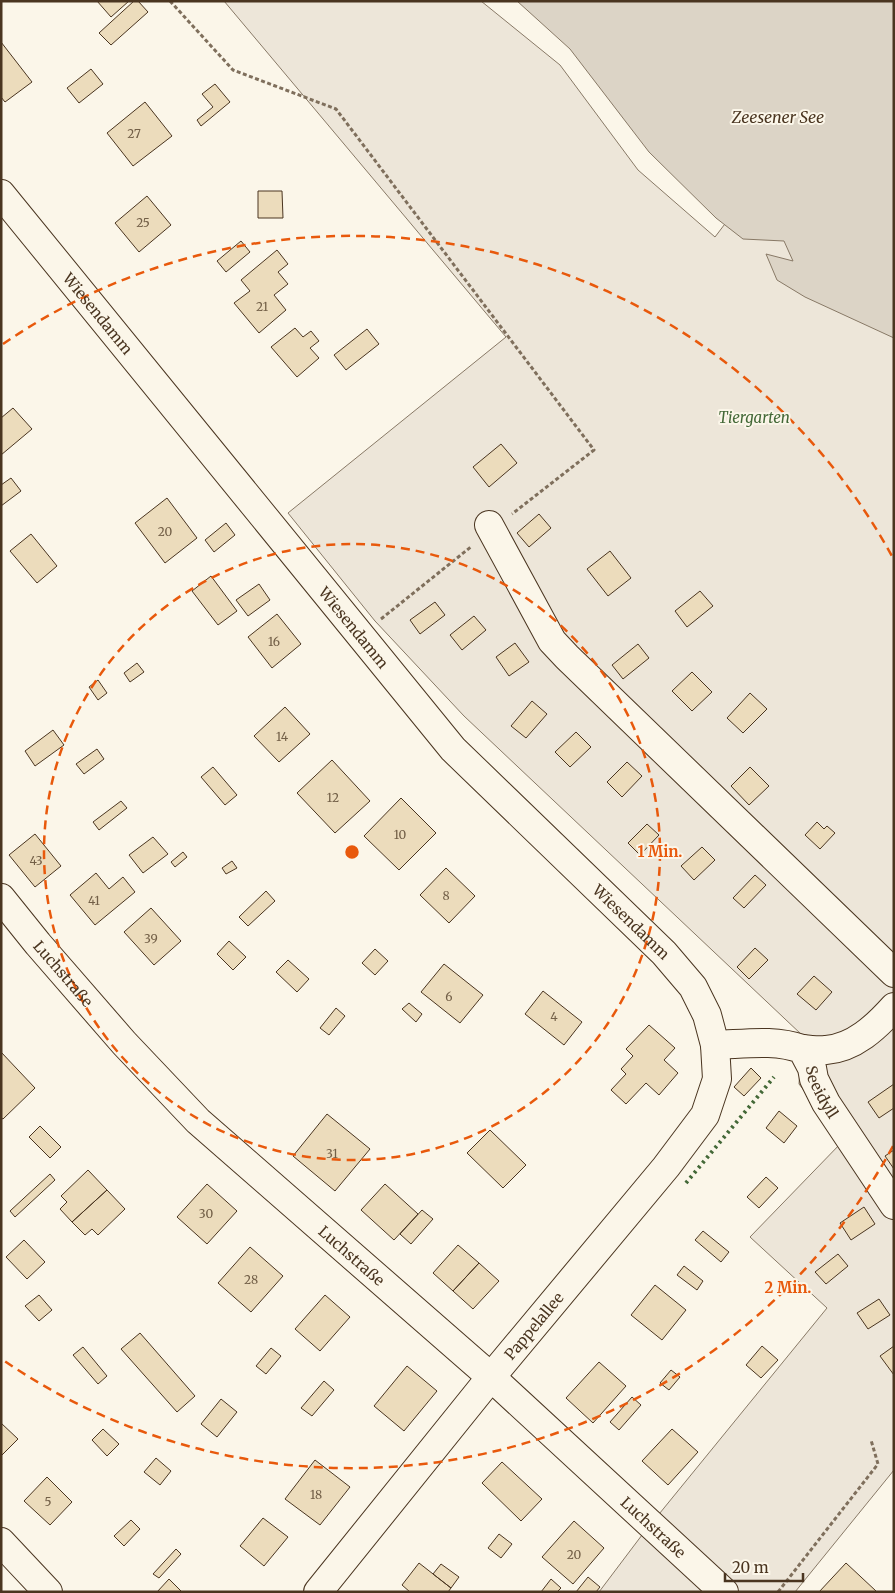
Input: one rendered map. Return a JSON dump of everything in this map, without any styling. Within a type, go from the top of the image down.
[{"type":"street","name":"Wiesendamm","points":[[1,194],[453,749],[664,953],[693,987],[707,1015],[715,1045]]},
{"type":"street","points":[[491,527],[552,642],[894,972]]},
{"type":"street","name":"Luchstraße","points":[[1,898],[38,944],[124,1043],[198,1121],[491,1377],[724,1592]]},
{"type":"street","points":[[802,1049],[826,1050],[848,1045],[878,1024],[894,1007]]},
{"type":"street","name":"Seeidyll","points":[[715,1045],[764,1042],[802,1049],[812,1068],[814,1080],[826,1103],[894,1205]]},
{"type":"street","name":"Pappelallee","points":[[318,1592],[491,1377],[666,1167],[705,1115],[717,1079],[715,1045]]},
{"type":"street","points":[[1,1542],[48,1592]]},
{"type":"path","points":[[170,1],[233,70],[336,109],[594,450],[491,527],[360,636]]},
{"type":"path","points":[[778,1592],[878,1464],[871,1440]]},
{"type":"green space","name":"Tiergarten","points":[[224,1],[481,1],[560,65],[638,170],[715,237],[894,1],[894,1470],[795,1592],[599,1592],[642,1535],[827,1308],[750,1237],[843,1141],[799,1084],[802,1035],[464,716],[375,621],[288,513],[506,337]]},
{"type":"water","name":"Zeesener See","points":[[517,1],[894,1],[894,338],[805,297],[777,280],[766,254],[793,261],[784,241],[743,239],[716,218],[649,152],[570,49]]},
{"type":"building","points":[[97,1],[129,1],[111,17]]},
{"type":"building","points":[[134,1],[138,1],[148,12],[111,45],[99,33]]},
{"type":"building","points":[[1,42],[32,82],[5,102],[1,97]]},
{"type":"building","points":[[91,69],[103,84],[79,103],[67,88]]},
{"type":"building","points":[[215,84],[230,102],[201,126],[197,120],[213,107],[202,94]]},
{"type":"building","points":[[145,102],[172,136],[133,166],[107,133]]},
{"type":"building","points":[[258,191],[282,191],[283,218],[258,218]]},
{"type":"building","points":[[147,196],[171,225],[139,252],[115,223]]},
{"type":"building","points":[[241,241],[250,252],[226,272],[217,261]]},
{"type":"building","points":[[277,250],[288,264],[278,272],[288,284],[274,295],[286,310],[259,333],[234,303],[250,291],[241,280]]},
{"type":"building","points":[[295,328],[303,337],[311,331],[319,341],[310,348],[319,358],[297,377],[271,347]]},
{"type":"building","points":[[367,329],[379,344],[346,370],[334,355]]},
{"type":"building","points":[[13,408],[32,429],[1,455],[1,418]]},
{"type":"building","points":[[501,444],[517,463],[489,487],[473,467]]},
{"type":"building","points":[[11,478],[21,491],[1,506],[1,485]]},
{"type":"building","points":[[167,498],[197,538],[165,563],[135,523]]},
{"type":"building","points":[[539,514],[551,528],[529,547],[517,533]]},
{"type":"building","points":[[226,523],[235,535],[214,552],[205,540]]},
{"type":"building","points":[[31,534],[57,566],[37,583],[10,551]]},
{"type":"building","points":[[610,551],[631,578],[608,596],[587,569]]},
{"type":"building","points":[[211,576],[237,611],[218,625],[192,591]]},
{"type":"building","points":[[259,584],[270,600],[248,616],[236,600]]},
{"type":"building","points":[[700,591],[713,606],[687,627],[675,611]]},
{"type":"building","points":[[435,602],[445,615],[420,634],[410,620]]},
{"type":"building","points":[[277,614],[301,644],[272,668],[248,637]]},
{"type":"building","points":[[474,616],[486,630],[462,650],[450,635]]},
{"type":"building","points":[[515,643],[529,662],[509,676],[496,657]]},
{"type":"building","points":[[638,644],[649,658],[623,679],[612,665]]},
{"type":"building","points":[[137,663],[144,672],[130,682],[124,673]]},
{"type":"building","points":[[692,672],[712,692],[692,711],[672,691]]},
{"type":"building","points":[[98,680],[107,693],[98,700],[89,687]]},
{"type":"building","points":[[750,693],[767,709],[743,733],[727,718]]},
{"type":"building","points":[[532,701],[547,714],[526,738],[511,726]]},
{"type":"building","points":[[285,707],[310,734],[279,762],[254,736]]},
{"type":"building","points":[[53,730],[64,745],[35,766],[25,751]]},
{"type":"building","points":[[576,732],[591,747],[570,767],[555,752]]},
{"type":"building","points":[[97,749],[104,759],[84,774],[76,764]]},
{"type":"building","points":[[332,760],[370,801],[335,833],[297,793]]},
{"type":"building","points":[[627,762],[642,776],[622,797],[607,782]]},
{"type":"building","points":[[213,767],[237,795],[225,805],[201,777]]},
{"type":"building","points":[[750,767],[769,786],[749,805],[731,786]]},
{"type":"building","points":[[401,798],[436,833],[399,870],[364,836]]},
{"type":"building","points":[[121,801],[127,808],[99,830],[93,822]]},
{"type":"building","points":[[817,822],[824,829],[827,826],[835,833],[820,849],[805,835]]},
{"type":"building","points":[[647,824],[659,835],[640,855],[628,843]]},
{"type":"building","points":[[35,834],[61,866],[35,887],[9,855]]},
{"type":"building","points":[[153,837],[168,854],[143,873],[129,855]]},
{"type":"building","points":[[702,847],[715,860],[694,880],[681,866]]},
{"type":"building","points":[[183,852],[187,857],[175,867],[171,862]]},
{"type":"building","points":[[232,861],[237,868],[226,874],[222,868]]},
{"type":"building","points":[[446,868],[475,896],[449,923],[420,895]]},
{"type":"building","points":[[96,873],[109,889],[123,877],[135,892],[95,925],[70,895]]},
{"type":"building","points":[[755,875],[766,885],[744,908],[733,898]]},
{"type":"building","points":[[266,891],[275,901],[248,926],[239,917]]},
{"type":"building","points":[[151,908],[181,941],[154,965],[124,932]]},
{"type":"building","points":[[229,941],[246,957],[233,970],[217,954]]},
{"type":"building","points":[[755,948],[768,960],[749,979],[737,967]]},
{"type":"building","points":[[375,949],[388,961],[375,975],[362,963]]},
{"type":"building","points":[[288,960],[309,979],[297,992],[276,972]]},
{"type":"building","points":[[444,964],[483,995],[460,1023],[421,992]]},
{"type":"building","points":[[814,976],[832,992],[816,1010],[797,994]]},
{"type":"building","points":[[543,991],[582,1022],[564,1045],[525,1014]]},
{"type":"building","points":[[409,1003],[422,1014],[416,1022],[402,1009]]},
{"type":"building","points":[[336,1008],[345,1016],[329,1035],[320,1028]]},
{"type":"building","points":[[649,1025],[675,1048],[664,1060],[678,1073],[659,1095],[646,1083],[626,1104],[611,1090],[626,1074],[621,1069],[633,1056],[626,1049]]},
{"type":"building","points":[[1,1052],[35,1088],[3,1119],[1,1118]]},
{"type":"building","points":[[751,1068],[761,1078],[744,1096],[734,1087]]},
{"type":"building","points":[[894,1084],[894,1108],[879,1118],[868,1102]]},
{"type":"building","points":[[779,1111],[797,1126],[784,1143],[766,1128]]},
{"type":"building","points":[[327,1114],[370,1149],[335,1191],[293,1156]]},
{"type":"building","points":[[40,1126],[61,1147],[50,1158],[29,1137]]},
{"type":"building","points":[[490,1130],[526,1165],[503,1188],[467,1153]]},
{"type":"building","points":[[894,1150],[894,1169],[885,1156]]},
{"type":"building","points":[[88,1170],[107,1190],[72,1222],[60,1209],[67,1202],[61,1196]]},
{"type":"building","points":[[50,1174],[55,1180],[15,1217],[10,1211]]},
{"type":"building","points":[[766,1177],[778,1188],[759,1208],[747,1197]]},
{"type":"building","points":[[207,1184],[237,1211],[207,1244],[177,1217]]},
{"type":"building","points":[[385,1184],[418,1214],[394,1240],[361,1210]]},
{"type":"building","points":[[107,1190],[125,1209],[98,1235],[92,1229],[85,1235],[72,1222]]},
{"type":"building","points":[[864,1207],[875,1224],[851,1240],[840,1223]]},
{"type":"building","points":[[422,1210],[433,1219],[411,1244],[400,1234]]},
{"type":"building","points":[[703,1231],[729,1252],[721,1262],[695,1240]]},
{"type":"building","points":[[24,1240],[45,1262],[27,1279],[6,1257]]},
{"type":"building","points":[[458,1245],[479,1263],[453,1291],[433,1273]]},
{"type":"building","points":[[250,1247],[283,1276],[251,1312],[218,1283]]},
{"type":"building","points":[[838,1254],[848,1266],[826,1284],[815,1272]]},
{"type":"building","points":[[479,1263],[499,1281],[473,1309],[453,1291]]},
{"type":"building","points":[[684,1266],[703,1281],[697,1290],[677,1275]]},
{"type":"building","points":[[655,1285],[686,1310],[662,1340],[631,1315]]},
{"type":"building","points":[[39,1295],[52,1310],[39,1321],[25,1306]]},
{"type":"building","points":[[325,1295],[350,1317],[320,1351],[295,1329]]},
{"type":"building","points":[[879,1299],[890,1315],[868,1329],[857,1313]]},
{"type":"building","points":[[140,1333],[195,1396],[177,1412],[121,1349]]},
{"type":"building","points":[[762,1346],[778,1360],[761,1378],[746,1365]]},
{"type":"building","points":[[894,1346],[894,1375],[880,1356]]},
{"type":"building","points":[[83,1347],[107,1376],[98,1384],[73,1355]]},
{"type":"building","points":[[271,1348],[281,1356],[266,1374],[256,1366]]},
{"type":"building","points":[[599,1362],[626,1386],[593,1423],[566,1398]]},
{"type":"building","points":[[407,1366],[437,1391],[404,1431],[374,1406]]},
{"type":"building","points":[[671,1370],[680,1377],[669,1390],[660,1383]]},
{"type":"building","points":[[324,1381],[334,1390],[312,1416],[301,1408]]},
{"type":"building","points":[[632,1397],[641,1405],[619,1430],[610,1422]]},
{"type":"building","points":[[221,1399],[237,1412],[217,1437],[201,1424]]},
{"type":"building","points":[[1,1423],[18,1439],[1,1456]]},
{"type":"building","points":[[103,1429],[119,1444],[107,1456],[92,1440]]},
{"type":"building","points":[[672,1429],[698,1452],[668,1485],[642,1461]]},
{"type":"building","points":[[156,1458],[171,1471],[160,1485],[144,1472]]},
{"type":"building","points":[[315,1460],[350,1487],[320,1525],[285,1499]]},
{"type":"building","points":[[502,1462],[542,1499],[521,1521],[482,1483]]},
{"type":"building","points":[[47,1477],[72,1502],[50,1525],[24,1501]]},
{"type":"building","points":[[263,1518],[288,1537],[264,1566],[240,1546]]},
{"type":"building","points":[[131,1520],[140,1529],[124,1546],[114,1536]]},
{"type":"building","points":[[574,1521],[604,1548],[573,1584],[542,1557]]},
{"type":"building","points":[[499,1534],[512,1544],[501,1558],[488,1548]]},
{"type":"building","points":[[176,1549],[181,1554],[159,1578],[153,1574]]},
{"type":"building","points":[[419,1563],[451,1588],[448,1592],[410,1592],[402,1585]]},
{"type":"building","points":[[846,1563],[876,1591],[819,1592]]},
{"type":"building","points":[[441,1564],[459,1577],[451,1588],[433,1574]]},
{"type":"building","points":[[588,1577],[600,1587],[596,1592],[576,1592]]},
{"type":"building","points":[[169,1579],[182,1592],[157,1592]]},
{"type":"building","points":[[551,1579],[561,1588],[557,1592],[541,1592]]},
{"type":"hedge","points":[[686,1183],[774,1077]]}]
